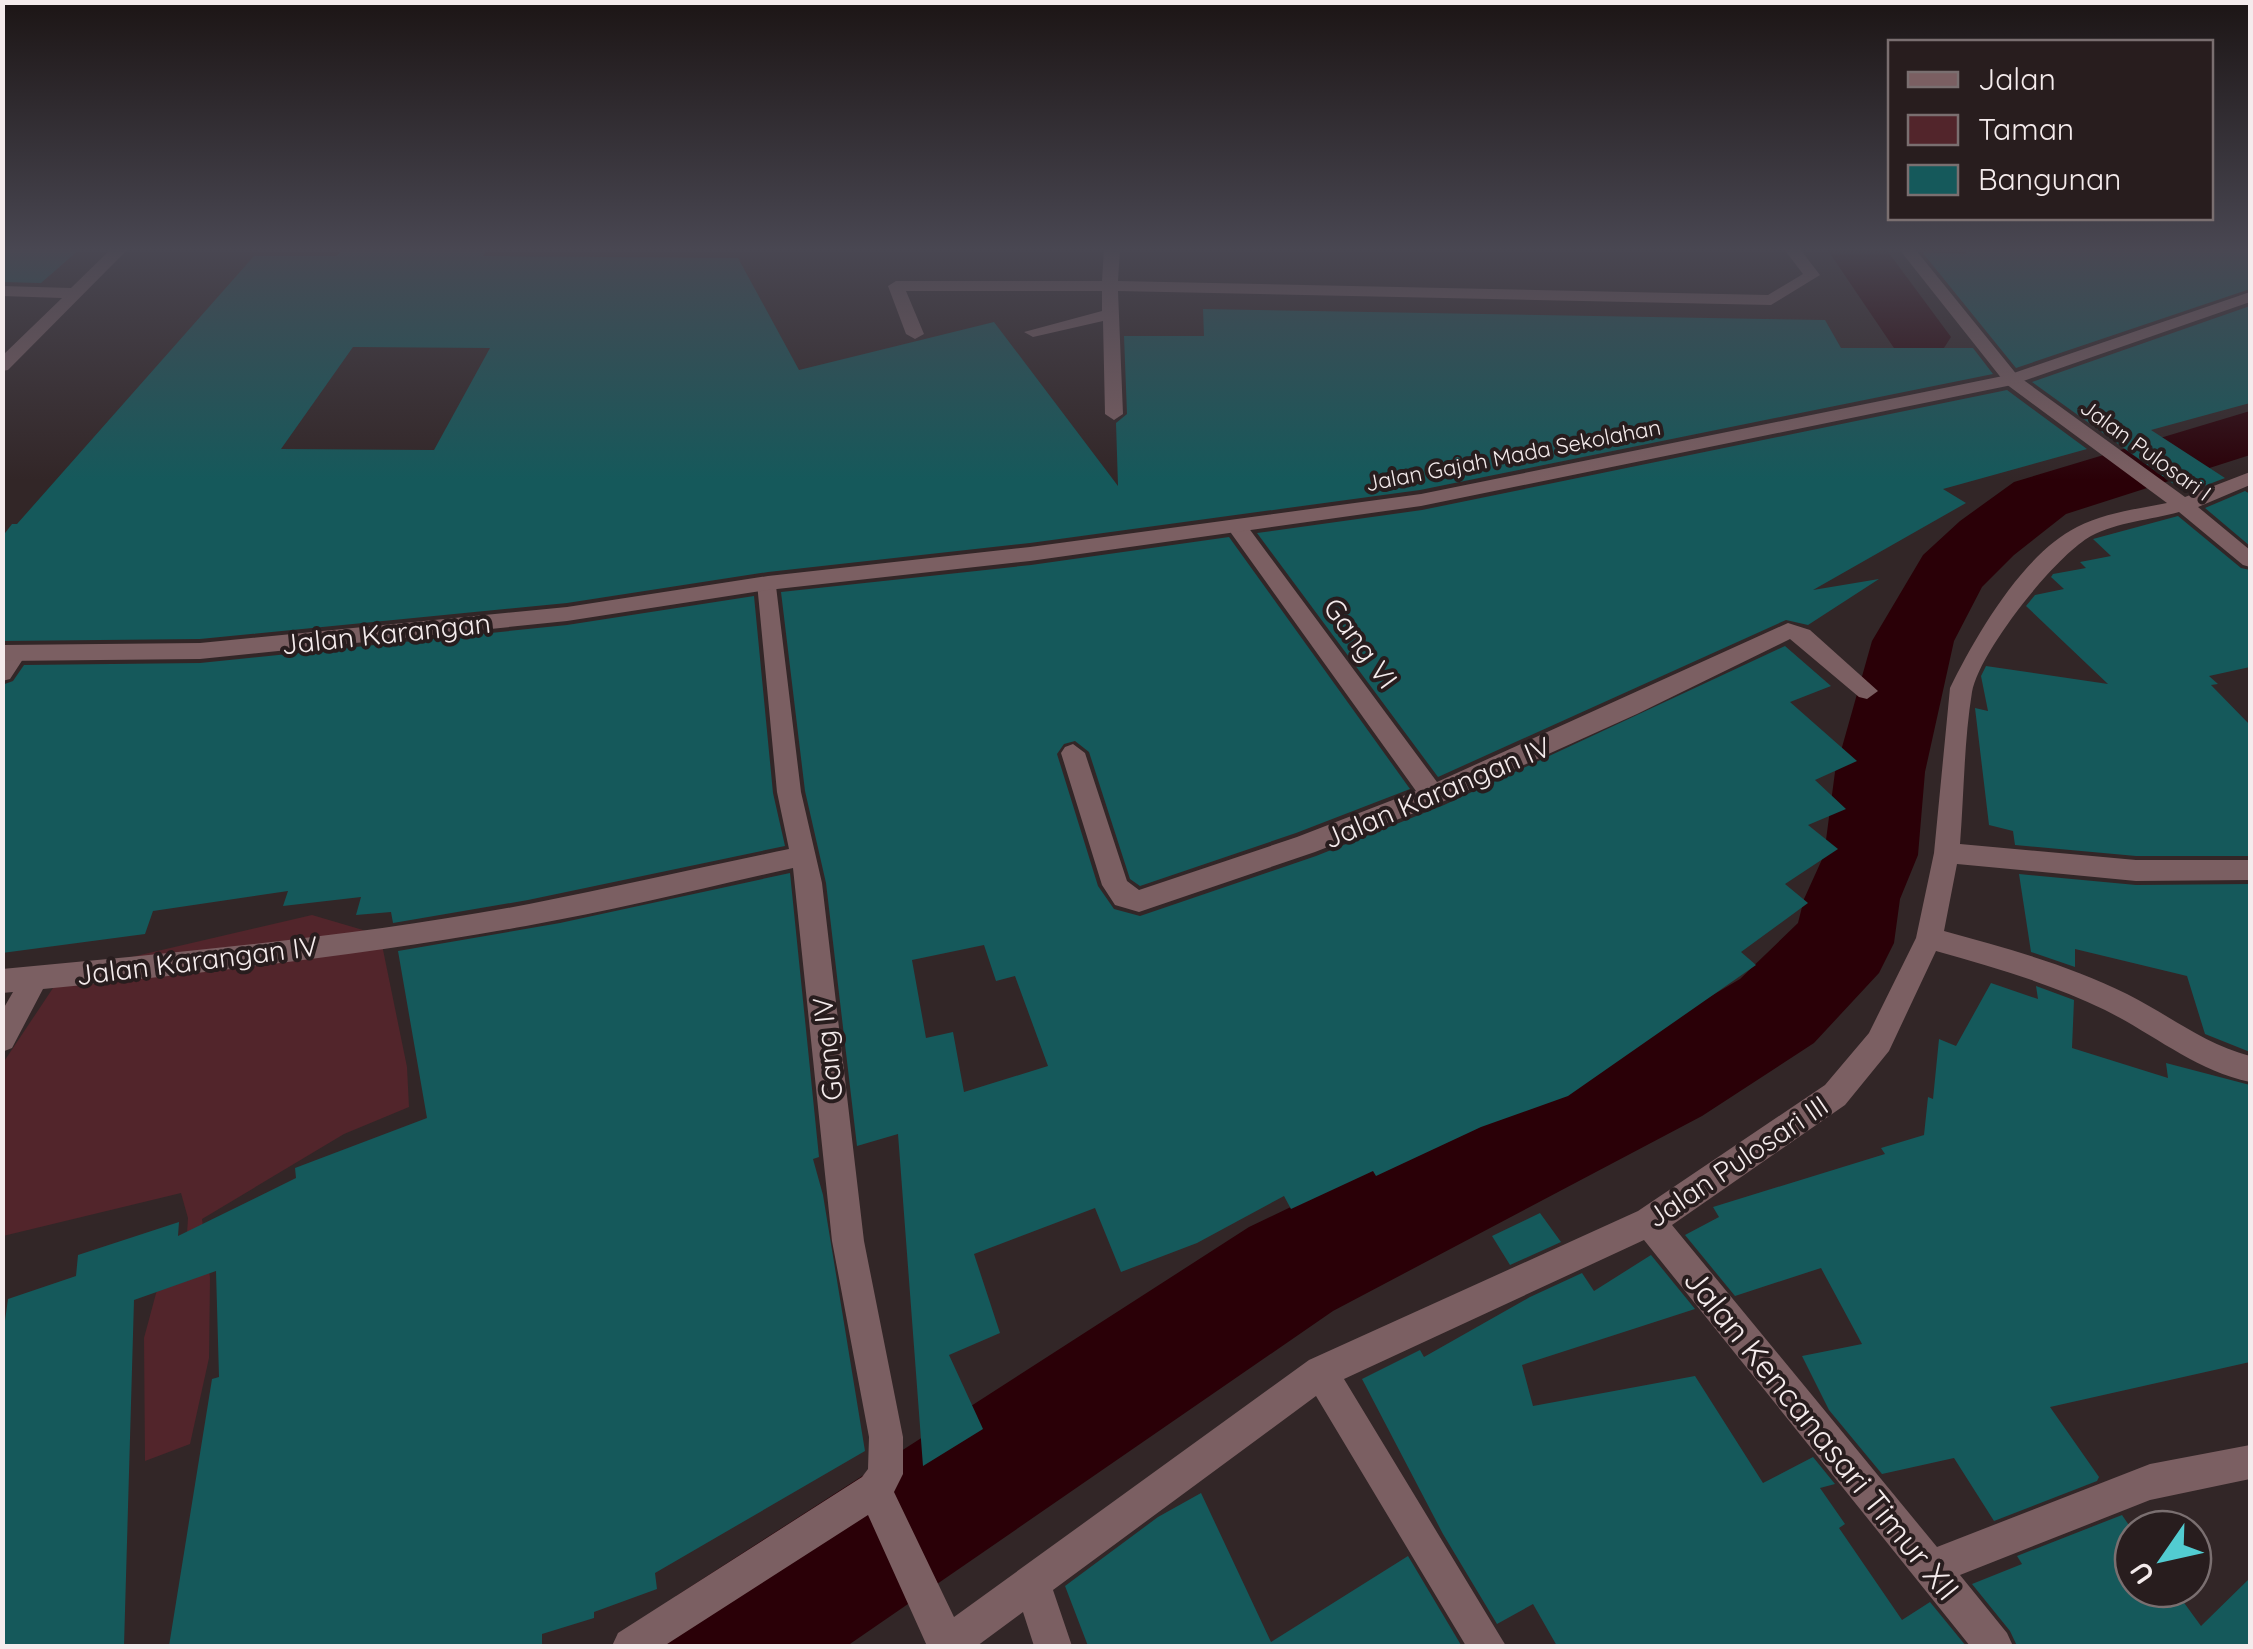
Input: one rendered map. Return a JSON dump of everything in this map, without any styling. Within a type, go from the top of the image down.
[{"type":"street","points":[[2,366],[43,326]]},
{"type":"street","points":[[912,326],[915,334]]},
{"type":"street","points":[[1032,332],[1059,326]]},
{"type":"street","points":[[1111,326],[1114,414]]},
{"type":"street","name":"Jalan Pulosari I","points":[[1968,326],[2012,380],[2184,505],[2250,560]]},
{"type":"street","name":"Jalan Gajah Mada Sekolahan","points":[[768,583],[1238,528],[1422,500],[2012,380],[2169,326]]},
{"type":"street","name":"Jalan Pulosari III","points":[[947,1646],[1321,1372],[1648,1222],[1835,1095],[1858,1072],[1879,1042],[1929,938],[1946,853],[1961,688],[1972,663],[2010,606],[2064,547],[2086,530],[2184,505],[2250,478]]},
{"type":"street","name":"Gang VI","points":[[1238,528],[1434,794]]},
{"type":"street","name":"Jalan Karangan","points":[[9,653],[262,646],[567,614],[768,583]]},
{"type":"street","name":"Gang IV","points":[[768,583],[789,792],[803,856],[848,1242],[888,1451],[885,1474],[870,1499]]},
{"type":"street","name":"Jalan Karangan IV","points":[[1073,754],[1106,862],[1118,891],[1132,901],[1256,865],[1434,794],[1613,718],[1788,631],[1802,635],[1867,691]]},
{"type":"street","points":[[2,673],[9,653]]},
{"type":"street","points":[[1946,853],[2116,872],[2250,870]]},
{"type":"street","name":"Jalan Karangan IV","points":[[2,981],[391,937],[528,914],[803,856]]},
{"type":"street","points":[[1929,938],[2081,986],[2124,1006],[2189,1050],[2215,1062],[2250,1069]]},
{"type":"street","points":[[2,1039],[34,980]]},
{"type":"street","name":"Jalan Kencanasari Timur XII","points":[[1648,1222],[1994,1646]]},
{"type":"street","points":[[1321,1372],[1487,1646]]},
{"type":"street","points":[[1932,1567],[2150,1482],[2250,1462]]},
{"type":"street","points":[[631,1646],[870,1499],[947,1646]]},
{"type":"street","points":[[1032,1583],[1053,1646]]},
{"type":"green space","points":[[312,915],[380,935],[407,1067],[409,1107],[344,1134],[202,1219],[210,1278],[209,1358],[190,1444],[145,1461],[144,1338],[158,1286],[185,1266],[188,1218],[181,1193],[3,1236],[3,1063],[63,973]]},
{"type":"building","points":[[192,326],[775,326],[799,370],[978,326],[997,326],[1118,486],[1116,423],[1127,414],[1124,336],[1204,336],[1204,326],[1828,326],[1841,348],[1973,348],[1993,374],[1420,490],[1030,543],[768,572],[567,603],[200,639],[2,641],[2,537],[12,524],[17,524]],"holes":[[[353,347],[490,348],[434,450],[281,449]]]},
{"type":"building","points":[[1982,326],[2141,326],[2016,368]]},
{"type":"building","points":[[2193,326],[2250,326],[2250,403],[2151,430],[2225,478],[2186,493],[2032,382]]},
{"type":"building","points":[[2007,390],[2087,449],[1943,489],[1966,503],[1813,590],[1879,579],[1808,625],[1786,620],[1438,777],[1257,533],[1422,510]]},
{"type":"building","points":[[2245,491],[2250,494],[2250,546],[2205,508]]},
{"type":"building","points":[[2178,516],[2241,568],[2250,570],[2250,667],[2209,676],[2218,684],[2211,685],[2250,725],[2250,856],[2136,856],[2015,845],[2013,831],[1989,825],[1975,708],[1988,711],[1981,676],[1986,666],[2108,684],[2026,606],[2035,595],[2064,589],[2051,577],[2053,574],[2086,568],[2080,562],[2111,556],[2093,539]]},
{"type":"building","points":[[1229,537],[1410,789],[1140,886],[1130,879],[1089,752],[1075,741],[1064,744],[1057,754],[1098,886],[1114,909],[1140,916],[1316,856],[1444,805],[1785,646],[1831,686],[1790,702],[1857,761],[1815,780],[1846,809],[1808,825],[1838,849],[1785,884],[1808,903],[1741,952],[1756,965],[1568,1096],[1481,1127],[1376,1176],[1373,1171],[1291,1209],[1284,1196],[1197,1243],[1121,1272],[1095,1208],[974,1254],[1000,1333],[949,1355],[983,1429],[923,1466],[898,1134],[857,1146],[826,883],[805,791],[781,592],[1031,565]],"holes":[[[984,945],[996,981],[1015,976],[1048,1066],[964,1092],[953,1032],[926,1038],[912,960]]]},
{"type":"building","points":[[754,596],[773,793],[785,846],[528,900],[393,923],[391,912],[356,915],[361,897],[283,906],[288,891],[153,911],[145,934],[2,953],[2,685],[13,681],[24,665],[200,663],[567,625]]},
{"type":"building","points":[[790,873],[819,1157],[813,1159],[823,1195],[865,1451],[655,1573],[657,1589],[594,1612],[594,1618],[542,1634],[542,1646],[169,1646],[212,1379],[219,1377],[216,1271],[134,1300],[124,1646],[2,1646],[2,1342],[8,1299],[76,1276],[78,1255],[179,1222],[178,1236],[296,1178],[295,1168],[427,1118],[398,951],[560,923]]},
{"type":"building","points":[[2019,874],[2136,885],[2250,884],[2250,1052],[2205,1034],[2187,976],[2075,949],[2075,967],[2031,952]]},
{"type":"building","points":[[1991,983],[2038,999],[2036,986],[2074,1000],[2072,1048],[2168,1078],[2166,1063],[2250,1085],[2250,1362],[2050,1407],[2099,1477],[1994,1521],[1954,1458],[1882,1474],[1829,1410],[1802,1356],[1862,1344],[1821,1268],[1735,1296],[1685,1235],[1719,1217],[1713,1207],[1885,1154],[1881,1148],[1924,1135],[1928,1097],[1933,1099],[1939,1039],[1956,1046]]},
{"type":"building","points":[[1540,1213],[1561,1242],[1510,1265],[1492,1236]]},
{"type":"building","points":[[1651,1255],[1695,1309],[1522,1365],[1533,1406],[1695,1376],[1763,1483],[1813,1457],[1835,1484],[1820,1488],[1845,1524],[1839,1528],[1902,1620],[1930,1602],[1966,1646],[1557,1646],[1533,1604],[1497,1624],[1443,1534],[1362,1379],[1420,1350],[1424,1357],[1530,1297],[1582,1273],[1594,1291]]},
{"type":"building","points":[[1201,1493],[1271,1642],[1408,1556],[1461,1645],[1088,1646],[1065,1586],[1158,1517]]},
{"type":"building","points":[[2113,1519],[2113,1609],[2189,1609],[2201,1626],[2250,1578],[2250,1646],[2017,1646],[2010,1631],[1972,1584],[2022,1564],[2017,1556]]},
{"type":"waterway","points":[[1911,326],[1919,337]]},
{"type":"waterway","points":[[726,1646],[1291,1269],[1664,1081],[1777,1011],[1844,943],[1852,899],[1871,855],[1880,772],[1913,641],[1951,573],[1987,538],[2040,498],[2250,432]]}]
